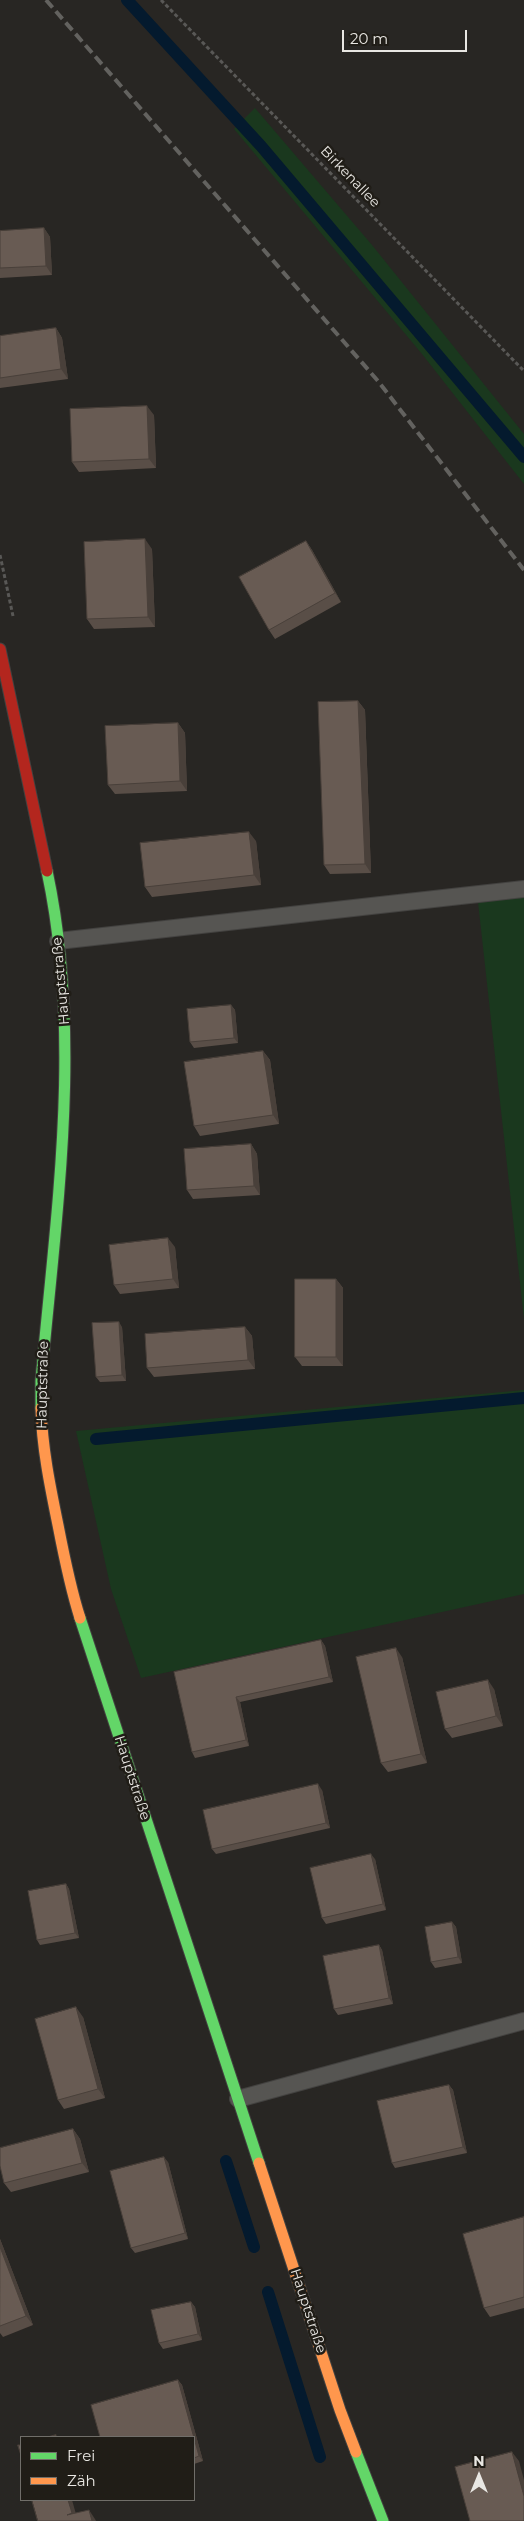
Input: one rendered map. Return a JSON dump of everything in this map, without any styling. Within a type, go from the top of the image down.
[{"type":"street","name":"Hauptstraße","points":[[0,649],[52,893],[66,1036],[64,1108],[41,1381],[42,1435],[72,1594],[340,2410],[383,2521]]},
{"type":"lane","points":[[58,941],[524,888]]},
{"type":"lane","points":[[238,2099],[524,2021]]},
{"type":"path","name":"Birkenallee","points":[[161,0],[524,370]]},
{"type":"path","points":[[0,555],[15,622]]},
{"type":"green space","points":[[255,108],[372,245],[524,434],[524,484],[422,354],[234,129]]},
{"type":"green space","points":[[524,896],[524,1319],[478,902]]},
{"type":"green space","points":[[524,1390],[524,1594],[141,1678],[111,1589],[76,1431]]},
{"type":"building","points":[[44,228],[46,266],[0,268],[0,231]]},
{"type":"building","points":[[56,328],[61,369],[0,378],[0,336]]},
{"type":"building","points":[[147,406],[149,459],[72,462],[70,409]]},
{"type":"building","points":[[145,539],[148,617],[87,619],[84,542]]},
{"type":"building","points":[[306,541],[335,593],[269,630],[239,577]]},
{"type":"building","points":[[358,701],[365,864],[324,865],[318,702]]},
{"type":"building","points":[[178,723],[180,781],[108,785],[105,726]]},
{"type":"building","points":[[249,832],[254,875],[145,887],[140,843]]},
{"type":"building","points":[[231,1005],[234,1038],[190,1042],[187,1009]]},
{"type":"building","points":[[263,1051],[273,1115],[194,1126],[184,1062]]},
{"type":"building","points":[[251,1144],[254,1186],[187,1190],[184,1149]]},
{"type":"building","points":[[168,1238],[173,1279],[114,1285],[109,1245]]},
{"type":"building","points":[[295,1279],[336,1279],[336,1357],[295,1357]]},
{"type":"building","points":[[119,1322],[122,1375],[96,1377],[92,1323]]},
{"type":"building","points":[[245,1327],[248,1360],[147,1368],[145,1334]]},
{"type":"building","points":[[321,1640],[329,1677],[236,1697],[246,1740],[192,1752],[174,1672]]},
{"type":"building","points":[[396,1648],[421,1754],[381,1763],[356,1657]]},
{"type":"building","points":[[488,1680],[496,1716],[445,1729],[436,1692]]},
{"type":"building","points":[[318,1784],[326,1823],[212,1849],[203,1810]]},
{"type":"building","points":[[371,1854],[383,1904],[322,1918],[310,1868]]},
{"type":"building","points":[[66,1884],[75,1933],[37,1940],[28,1891]]},
{"type":"building","points":[[452,1922],[458,1957],[431,1962],[425,1927]]},
{"type":"building","points":[[379,1945],[389,1998],[334,2009],[323,1956]]},
{"type":"building","points":[[76,2007],[98,2089],[58,2100],[35,2019]]},
{"type":"building","points":[[449,2085],[463,2147],[392,2163],[377,2101]]},
{"type":"building","points":[[73,2129],[82,2163],[4,2183],[0,2166],[0,2148]]},
{"type":"building","points":[[164,2157],[185,2233],[131,2248],[110,2171]]},
{"type":"building","points":[[524,2217],[524,2297],[484,2308],[463,2234]]},
{"type":"building","points":[[0,2247],[26,2316],[0,2326]]},
{"type":"building","points":[[191,2302],[198,2334],[159,2343],[151,2310]]},
{"type":"building","points":[[178,2380],[194,2436],[100,2436],[91,2405]]},
{"type":"building","points":[[195,2442],[199,2456],[195,2458]]},
{"type":"building","points":[[512,2452],[524,2496],[524,2521],[470,2521],[455,2467]]},
{"type":"building","points":[[32,2501],[68,2501],[72,2513],[67,2515],[89,2510],[92,2521],[38,2521]]},
{"type":"waterway","points":[[127,0],[261,146],[524,457]]},
{"type":"waterway","points":[[96,1439],[524,1398]]},
{"type":"waterway","points":[[226,2161],[254,2247]]},
{"type":"waterway","points":[[268,2292],[320,2457]]},
{"type":"railway","points":[[46,0],[378,381],[524,570]]},
{"type":"traffic: fast","points":[[41,1408],[41,1381],[59,1190],[65,1062],[58,934],[47,871]]},
{"type":"traffic: fast","points":[[80,1618],[259,2163]]},
{"type":"traffic: fast","points":[[356,2452],[383,2521]]},
{"type":"traffic: slow","points":[[41,1408],[49,1481],[73,1595],[80,1618]]},
{"type":"traffic: slow","points":[[259,2163],[340,2410],[356,2452]]},
{"type":"traffic: jam","points":[[0,649],[47,871]]}]
